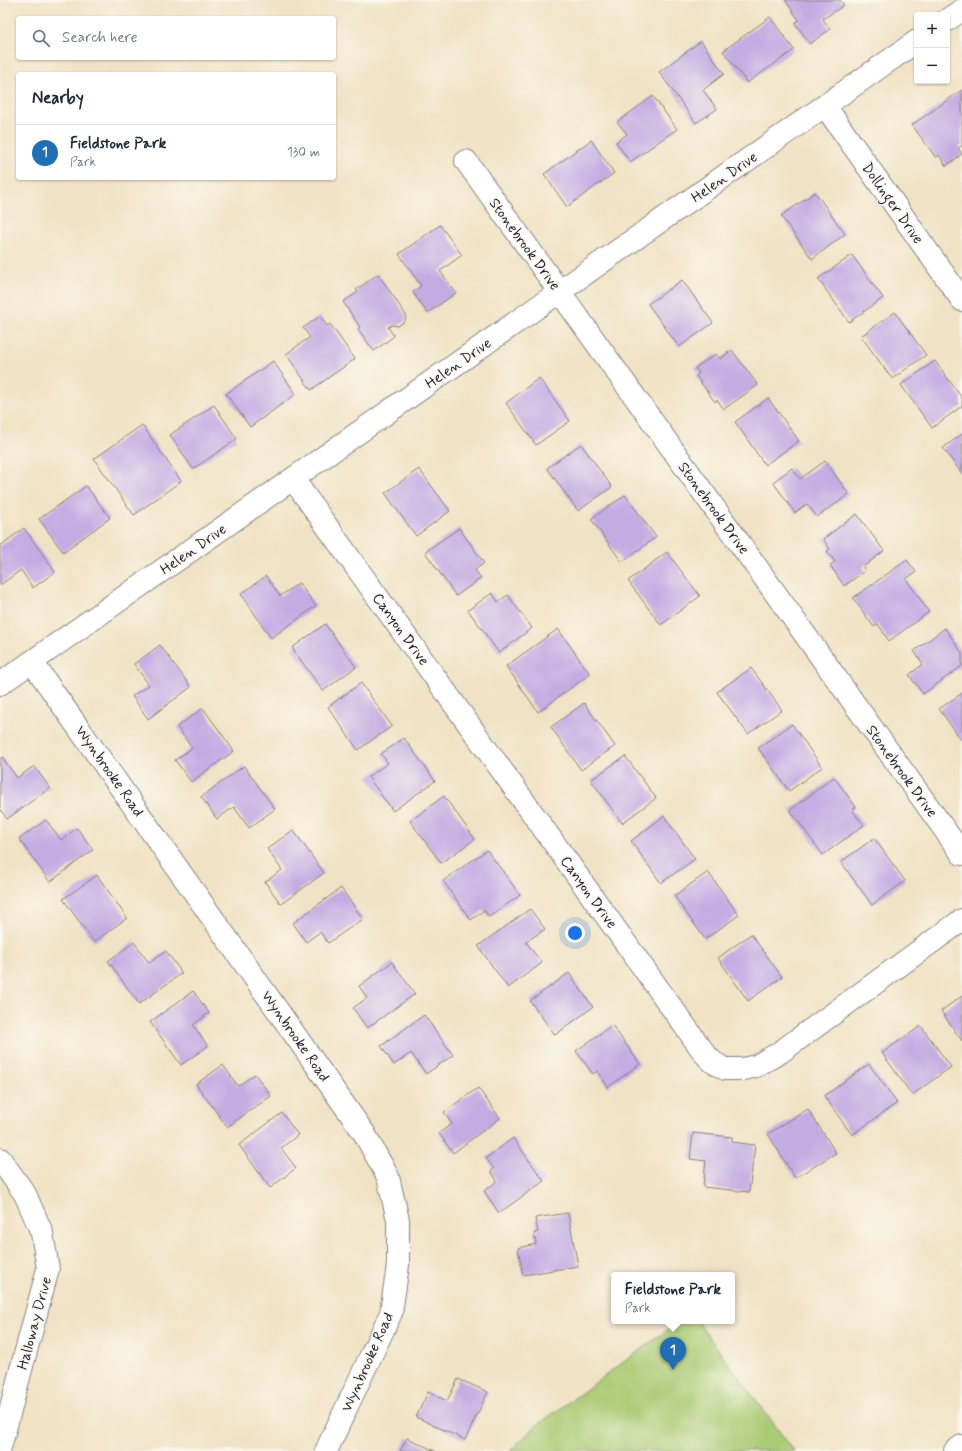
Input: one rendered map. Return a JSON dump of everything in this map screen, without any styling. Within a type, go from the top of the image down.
[{"type":"street","points":[[950,18],[962,10]]},
{"type":"street","name":"Helen Drive","points":[[0,684],[914,43]]},
{"type":"street","name":"Dollinger Drive","points":[[825,106],[962,300]]},
{"type":"street","name":"Stonebrook Drive","points":[[466,161],[962,854]]},
{"type":"street","name":"Canyon Drive","points":[[293,479],[691,1034],[713,1062],[725,1069],[744,1069],[756,1066],[779,1053],[962,920]]},
{"type":"street","name":"Wynbrooke Road","points":[[32,662],[364,1133],[388,1177],[398,1220],[398,1265],[391,1313],[326,1451]]},
{"type":"street","name":"Halloway Drive","points":[[0,1159],[24,1194],[40,1227],[48,1269],[0,1448]]},
{"type":"street","points":[[955,1451],[962,1446]]},
{"type":"green space","points":[[676,1324],[699,1324],[794,1451],[510,1451],[536,1426]]},
{"type":"building","points":[[785,0],[840,0],[844,5],[823,19],[830,29],[810,44],[795,23],[799,20]]},
{"type":"building","points":[[770,17],[794,50],[747,83],[723,51]]},
{"type":"building","points":[[701,41],[724,74],[703,90],[717,109],[696,123],[659,72]]},
{"type":"building","points":[[962,90],[962,146],[958,148],[962,154],[946,166],[939,155],[936,158],[912,125]]},
{"type":"building","points":[[653,96],[677,129],[630,162],[616,142],[627,134],[617,122]]},
{"type":"building","points":[[591,140],[614,173],[567,207],[544,174]]},
{"type":"building","points":[[815,192],[845,234],[812,259],[781,216]]},
{"type":"building","points":[[440,225],[462,255],[440,271],[456,293],[427,313],[413,292],[421,286],[399,254]]},
{"type":"building","points":[[852,255],[883,298],[849,322],[818,279]]},
{"type":"building","points":[[378,274],[406,315],[405,321],[398,326],[392,325],[388,327],[394,336],[374,351],[358,329],[360,327],[343,302],[358,292],[356,290]]},
{"type":"building","points":[[682,280],[713,323],[679,347],[648,304]]},
{"type":"building","points":[[895,312],[926,355],[892,379],[861,336]]},
{"type":"building","points":[[320,316],[327,326],[330,324],[355,359],[311,390],[286,354],[310,337],[303,328]]},
{"type":"building","points":[[732,350],[758,385],[724,409],[717,400],[715,402],[696,376],[699,373],[695,368],[716,354],[720,359]]},
{"type":"building","points":[[273,361],[296,394],[250,427],[226,394]]},
{"type":"building","points":[[935,361],[962,398],[962,406],[932,428],[901,385]]},
{"type":"building","points":[[539,378],[570,421],[536,445],[506,403]]},
{"type":"building","points":[[768,398],[799,441],[765,465],[735,422]]},
{"type":"building","points":[[214,405],[237,439],[193,469],[170,435]]},
{"type":"building","points":[[142,425],[181,481],[134,515],[94,459]]},
{"type":"building","points":[[962,434],[962,474],[943,448]]},
{"type":"building","points":[[581,444],[612,487],[578,511],[547,468]]},
{"type":"building","points":[[825,461],[849,494],[817,517],[807,504],[795,513],[773,482],[792,468],[800,479]]},
{"type":"building","points":[[419,469],[450,511],[416,536],[385,493]]},
{"type":"building","points":[[86,486],[110,518],[63,552],[39,519]]},
{"type":"building","points":[[625,495],[656,537],[622,562],[591,519]]},
{"type":"building","points":[[857,514],[884,551],[863,567],[865,571],[844,586],[830,565],[835,562],[827,551],[830,549],[823,539]]},
{"type":"building","points":[[24,528],[55,572],[33,588],[21,570],[0,585],[0,546]]},
{"type":"building","points":[[459,528],[484,563],[475,570],[481,578],[456,596],[425,552]]},
{"type":"building","points":[[667,552],[700,596],[661,625],[628,581]]},
{"type":"building","points":[[907,560],[916,572],[906,579],[929,612],[889,641],[878,624],[874,627],[853,598]]},
{"type":"building","points":[[266,576],[280,596],[299,583],[316,606],[271,638],[241,594]]},
{"type":"building","points":[[492,593],[498,602],[508,595],[532,628],[499,653],[468,610]]},
{"type":"building","points":[[325,624],[356,667],[323,691],[292,648]]},
{"type":"building","points":[[945,628],[962,653],[962,666],[923,694],[909,675],[923,664],[914,651]]},
{"type":"building","points":[[558,629],[590,674],[538,712],[506,666]]},
{"type":"building","points":[[160,645],[191,687],[148,719],[132,696],[149,685],[134,664]]},
{"type":"building","points":[[751,668],[782,710],[748,734],[717,692]]},
{"type":"building","points":[[361,683],[392,726],[358,750],[328,707]]},
{"type":"building","points":[[962,693],[962,741],[939,709]]},
{"type":"building","points":[[584,703],[615,746],[581,770],[551,727]]},
{"type":"building","points":[[203,708],[234,751],[191,782],[175,760],[192,748],[177,727]]},
{"type":"building","points":[[792,724],[822,767],[789,791],[758,748]]},
{"type":"building","points":[[404,738],[435,781],[393,811],[368,777],[388,763],[381,754]]},
{"type":"building","points":[[625,756],[656,798],[622,823],[591,780]]},
{"type":"building","points":[[2,757],[17,778],[34,766],[50,788],[7,819],[0,809],[0,759]]},
{"type":"building","points":[[244,766],[275,809],[249,828],[234,807],[217,819],[201,797]]},
{"type":"building","points":[[834,777],[856,807],[852,810],[864,825],[823,855],[790,810]]},
{"type":"building","points":[[444,796],[475,839],[441,863],[410,821]]},
{"type":"building","points":[[664,816],[695,859],[661,883],[631,841]]},
{"type":"building","points":[[46,820],[61,840],[77,828],[93,850],[50,882],[19,839]]},
{"type":"building","points":[[293,830],[324,873],[281,904],[265,882],[282,870],[267,849]]},
{"type":"building","points":[[874,838],[905,881],[872,905],[841,862]]},
{"type":"building","points":[[487,850],[520,895],[489,917],[484,910],[471,920],[443,881]]},
{"type":"building","points":[[708,872],[739,915],[705,939],[674,896]]},
{"type":"building","points":[[97,875],[127,918],[94,942],[63,899]]},
{"type":"building","points":[[341,888],[363,919],[328,943],[320,932],[306,942],[293,923]]},
{"type":"building","points":[[530,909],[545,929],[526,942],[542,963],[508,988],[478,946]]},
{"type":"building","points":[[751,934],[782,977],[748,1001],[718,958]]},
{"type":"building","points":[[134,942],[149,963],[166,951],[182,973],[139,1004],[108,961]]},
{"type":"building","points":[[392,962],[415,994],[367,1028],[353,1008],[367,998],[359,986]]},
{"type":"building","points":[[569,973],[593,1007],[555,1035],[530,1001]]},
{"type":"building","points":[[193,991],[209,1013],[193,1025],[208,1046],[181,1065],[150,1022]]},
{"type":"building","points":[[962,996],[962,1041],[941,1011]]},
{"type":"building","points":[[424,1015],[453,1055],[426,1074],[411,1053],[394,1065],[381,1046]]},
{"type":"building","points":[[612,1025],[640,1064],[608,1087],[597,1071],[593,1074],[576,1051]]},
{"type":"building","points":[[921,1026],[951,1067],[912,1095],[882,1053]]},
{"type":"building","points":[[869,1064],[897,1103],[852,1135],[824,1096]]},
{"type":"building","points":[[223,1065],[238,1086],[255,1074],[271,1096],[227,1127],[196,1084]]},
{"type":"building","points":[[478,1088],[500,1118],[453,1153],[439,1133],[452,1124],[444,1112]]},
{"type":"building","points":[[808,1109],[836,1153],[795,1178],[768,1134]]},
{"type":"building","points":[[282,1113],[298,1135],[281,1148],[296,1168],[270,1188],[239,1145]]},
{"type":"building","points":[[693,1133],[732,1137],[732,1142],[755,1145],[749,1192],[703,1187],[706,1161],[690,1159]]},
{"type":"building","points":[[513,1138],[544,1181],[499,1213],[484,1191],[497,1181],[491,1171],[494,1169],[486,1158]]},
{"type":"building","points":[[568,1213],[578,1266],[523,1275],[518,1248],[536,1244],[534,1233],[538,1232],[535,1218]]},
{"type":"building","points":[[458,1379],[488,1392],[465,1440],[416,1417],[428,1392],[447,1401]]},
{"type":"building","points":[[407,1438],[435,1451],[400,1451]]},
{"type":"place","name":"Fieldstone Park","points":[[673,1370]]}]
